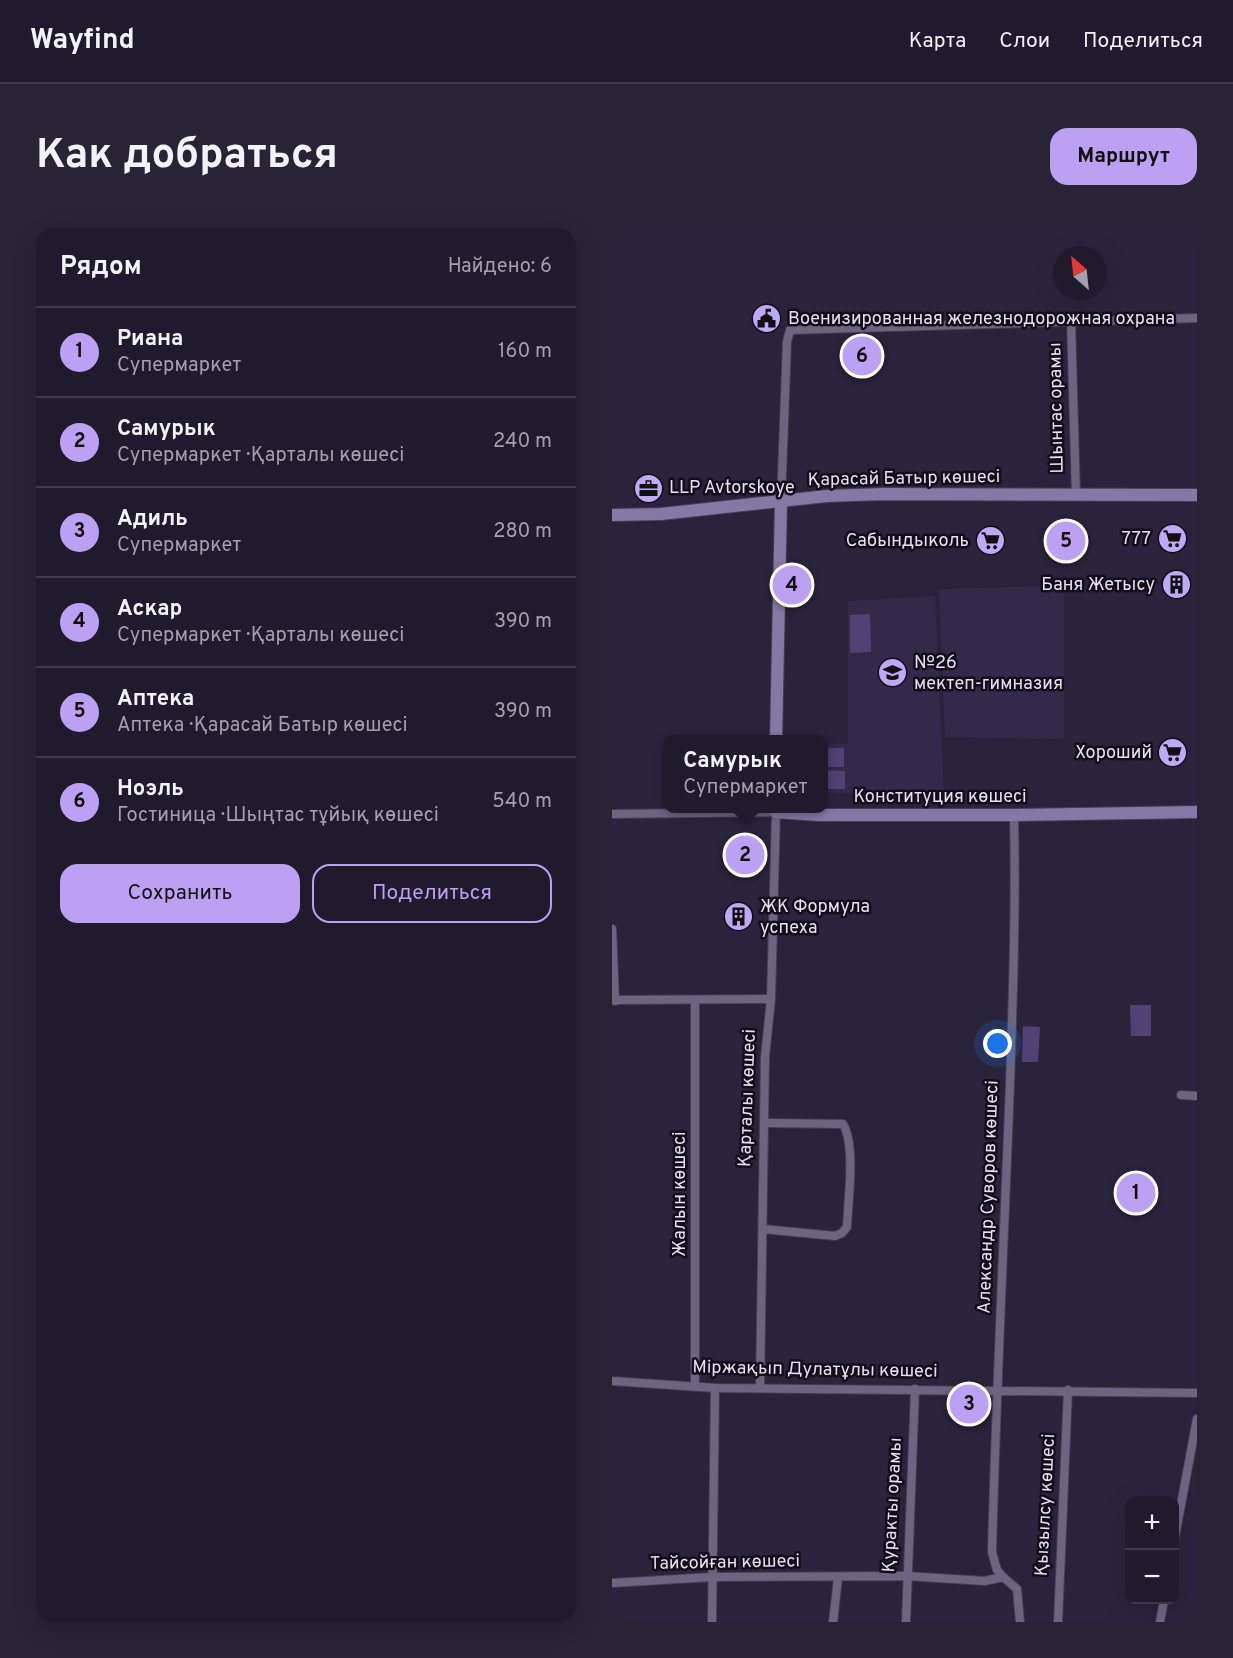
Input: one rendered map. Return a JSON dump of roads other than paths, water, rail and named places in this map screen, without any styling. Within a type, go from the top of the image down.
[{"type":"main road","name":"Қарасай Батыр көшесі","points":[[612,515],[661,514],[781,501],[883,494],[1197,495]]},
{"type":"main road","points":[[776,735],[781,501]]},
{"type":"main road","name":"Конституция көшесі","points":[[828,812],[1014,815],[1197,812]]},
{"type":"street","points":[[781,501],[786,423],[787,342],[790,330],[1197,318]]},
{"type":"street","name":"Шынтас орамы","points":[[1071,321],[1076,495]]},
{"type":"street","name":"Конституция көшесі","points":[[612,814],[663,813]]},
{"type":"street","name":"Қарталы көшесі","points":[[760,1388],[765,1057],[771,999],[776,813]]},
{"type":"street","name":"Александр Суворов көшесі","points":[[1003,1576],[998,1570],[992,1552],[996,1391],[1002,1294],[1016,916],[1014,815]]},
{"type":"street","points":[[612,929],[613,1001],[695,1002],[771,999]]},
{"type":"street","name":"Жалын көшесі","points":[[695,1002],[695,1385]]},
{"type":"street","points":[[1181,1095],[1197,1096]]},
{"type":"street","points":[[763,1229],[835,1236],[842,1233],[847,1227],[849,1171],[848,1138],[843,1124],[765,1123]]},
{"type":"street","name":"Міржақып Дулатұлы көшесі","points":[[612,1381],[715,1388],[1197,1393]]},
{"type":"street","points":[[712,1622],[715,1388]]},
{"type":"street","name":"Қуракты орамы","points":[[906,1622],[915,1389]]},
{"type":"street","name":"Қызылсу көшесі","points":[[1058,1622],[1068,1390]]},
{"type":"street","points":[[1179,1515],[1197,1419]]},
{"type":"street","name":"Тайсойған көшесі","points":[[612,1583],[712,1577],[906,1576],[985,1581],[1003,1576]]},
{"type":"street","points":[[1003,1576],[1012,1583],[1019,1596],[1020,1622]]},
{"type":"street","points":[[832,1622],[838,1578]]},
{"type":"street","points":[[1160,1622],[1163,1604]]},
{"type":"place","name":"Военизированная железнодорожная охрана","points":[[767,319]]},
{"type":"place","name":"Ноэль","points":[[862,356]]},
{"type":"place","name":"LLP Avtorskoye","points":[[648,488]]},
{"type":"place","name":"777","points":[[1172,539]]},
{"type":"place","name":"Сабындыколь","points":[[990,541]]},
{"type":"place","name":"Аптека","points":[[1066,541]]},
{"type":"place","name":"Аскар","points":[[792,585]]},
{"type":"place","name":"Баня Жетысу","points":[[1176,585]]},
{"type":"place","name":"№26 мектеп-гимназия","points":[[893,673]]},
{"type":"place","name":"Хороший","points":[[1173,753]]},
{"type":"place","name":"Самурык","points":[[745,855]]},
{"type":"place","name":"ЖК Формула успеха","points":[[739,917]]},
{"type":"place","name":"Риана","points":[[1136,1193]]},
{"type":"place","name":"Адиль","points":[[969,1404]]}]
